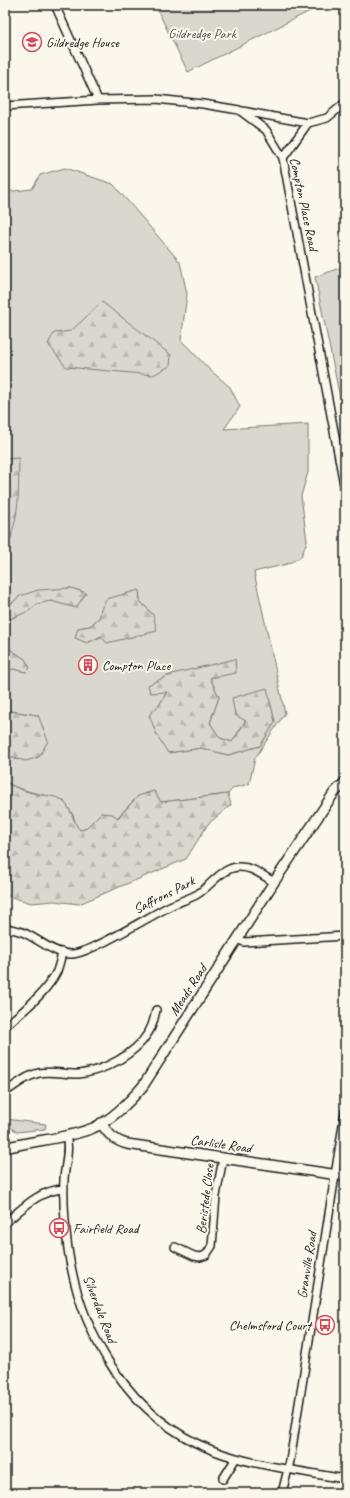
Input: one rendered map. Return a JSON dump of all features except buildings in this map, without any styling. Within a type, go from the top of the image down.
[{"type":"street","points":[[55,5],[98,100]]},
{"type":"street","name":"Compton Place Road","points":[[5,106],[98,100],[156,100],[203,104],[239,110],[266,130],[283,158],[345,490]]},
{"type":"street","points":[[239,110],[308,123],[327,118],[345,103]]},
{"type":"street","points":[[283,158],[308,123]]},
{"type":"street","name":"Meads Road","points":[[6,1144],[81,1132],[101,1123],[126,1105],[143,1086],[274,882],[334,793],[345,782]]},
{"type":"street","name":"Saffrons Park","points":[[5,929],[23,932],[62,952],[72,954],[88,950],[172,905],[195,895],[232,868],[242,867],[252,869],[274,882]]},
{"type":"street","points":[[238,939],[244,942],[345,936]]},
{"type":"street","points":[[5,1026],[23,1011],[48,984],[57,971],[62,952]]},
{"type":"street","points":[[5,1092],[17,1083],[40,1073],[79,1074],[94,1071],[111,1064],[130,1053],[140,1044],[152,1025],[156,1010]]},
{"type":"street","name":"Granville Road","points":[[282,1493],[288,1468],[345,1112]]},
{"type":"street","name":"Carlisle Road","points":[[101,1123],[110,1136],[118,1142],[127,1144],[345,1176]]},
{"type":"street","name":"Silverdale Road","points":[[66,1135],[67,1151],[64,1190],[65,1228],[70,1260],[92,1332],[114,1372],[143,1404],[171,1427],[192,1441],[236,1458],[345,1479]]},
{"type":"street","name":"Beristede Close","points":[[175,1247],[194,1256],[200,1257],[206,1254],[212,1246],[216,1196],[223,1158]]},
{"type":"street","points":[[5,1223],[37,1197],[50,1191],[64,1190]]},
{"type":"street","points":[[223,1480],[236,1458]]},
{"type":"green space","name":"Gildredge Park","points":[[155,5],[322,5],[188,72]]},
{"type":"green space","points":[[65,168],[113,184],[180,262],[187,294],[181,340],[211,371],[230,387],[240,407],[224,429],[308,424],[308,472],[301,496],[307,541],[301,557],[287,564],[254,572],[285,713],[255,758],[249,784],[233,788],[228,794],[161,802],[154,791],[138,796],[117,818],[101,813],[85,829],[80,830],[77,828],[73,815],[63,800],[26,791],[5,782],[7,756],[18,760],[32,714],[10,711],[5,714],[5,671],[13,669],[26,672],[25,659],[5,646],[5,617],[10,619],[35,605],[51,601],[76,607],[86,593],[71,588],[20,596],[5,609],[5,547],[12,536],[5,467],[5,192],[32,189],[40,175]],"holes":[[[139,590],[140,601],[153,615],[87,643],[78,628],[90,626],[100,617],[101,609]],[[235,659],[210,678],[219,697],[210,723],[220,738],[232,742],[266,688],[275,722],[260,746],[228,755],[201,748],[168,753],[160,704],[167,691]]]},
{"type":"green space","points":[[345,266],[345,422],[315,277]]},
{"type":"green space","points":[[102,302],[171,355],[170,366],[153,375],[66,367],[48,344],[54,333],[71,331]]},
{"type":"green space","points":[[19,458],[18,504],[14,526],[5,547],[5,459]]},
{"type":"green space","points":[[71,588],[86,593],[76,608],[51,601],[37,604],[29,611],[10,619],[5,617],[5,609],[20,596],[38,590]]},
{"type":"green space","points":[[139,590],[140,601],[153,615],[157,631],[107,643],[101,636],[87,643],[75,638],[78,628],[90,626],[100,617],[101,609],[106,599]]},
{"type":"green space","points":[[5,646],[25,659],[30,668],[26,672],[14,669],[5,671]]},
{"type":"green space","points":[[235,659],[236,673],[210,678],[219,697],[210,723],[220,738],[232,742],[246,721],[235,715],[232,698],[267,688],[275,722],[260,746],[228,755],[201,748],[168,753],[157,735],[149,715],[160,704],[167,692],[150,693],[148,685],[172,674]]},
{"type":"green space","points":[[9,711],[38,715],[48,741],[39,757],[26,761],[7,756],[5,770],[5,714]]},
{"type":"green space","points":[[5,782],[29,792],[60,799],[69,808],[80,830],[85,829],[101,813],[112,814],[118,818],[138,796],[154,791],[161,802],[228,794],[231,805],[208,824],[186,859],[79,904],[54,901],[31,903],[5,895]]},
{"type":"green space","points":[[5,1119],[46,1124],[45,1129],[17,1132],[5,1123]]},
{"type":"place","name":"Gildredge House","points":[[32,42]]},
{"type":"place","name":"Compton Place","points":[[88,665]]},
{"type":"place","name":"Fairfield Road","points":[[59,1228]]},
{"type":"place","name":"Chelmsford Court","points":[[325,1325]]}]
